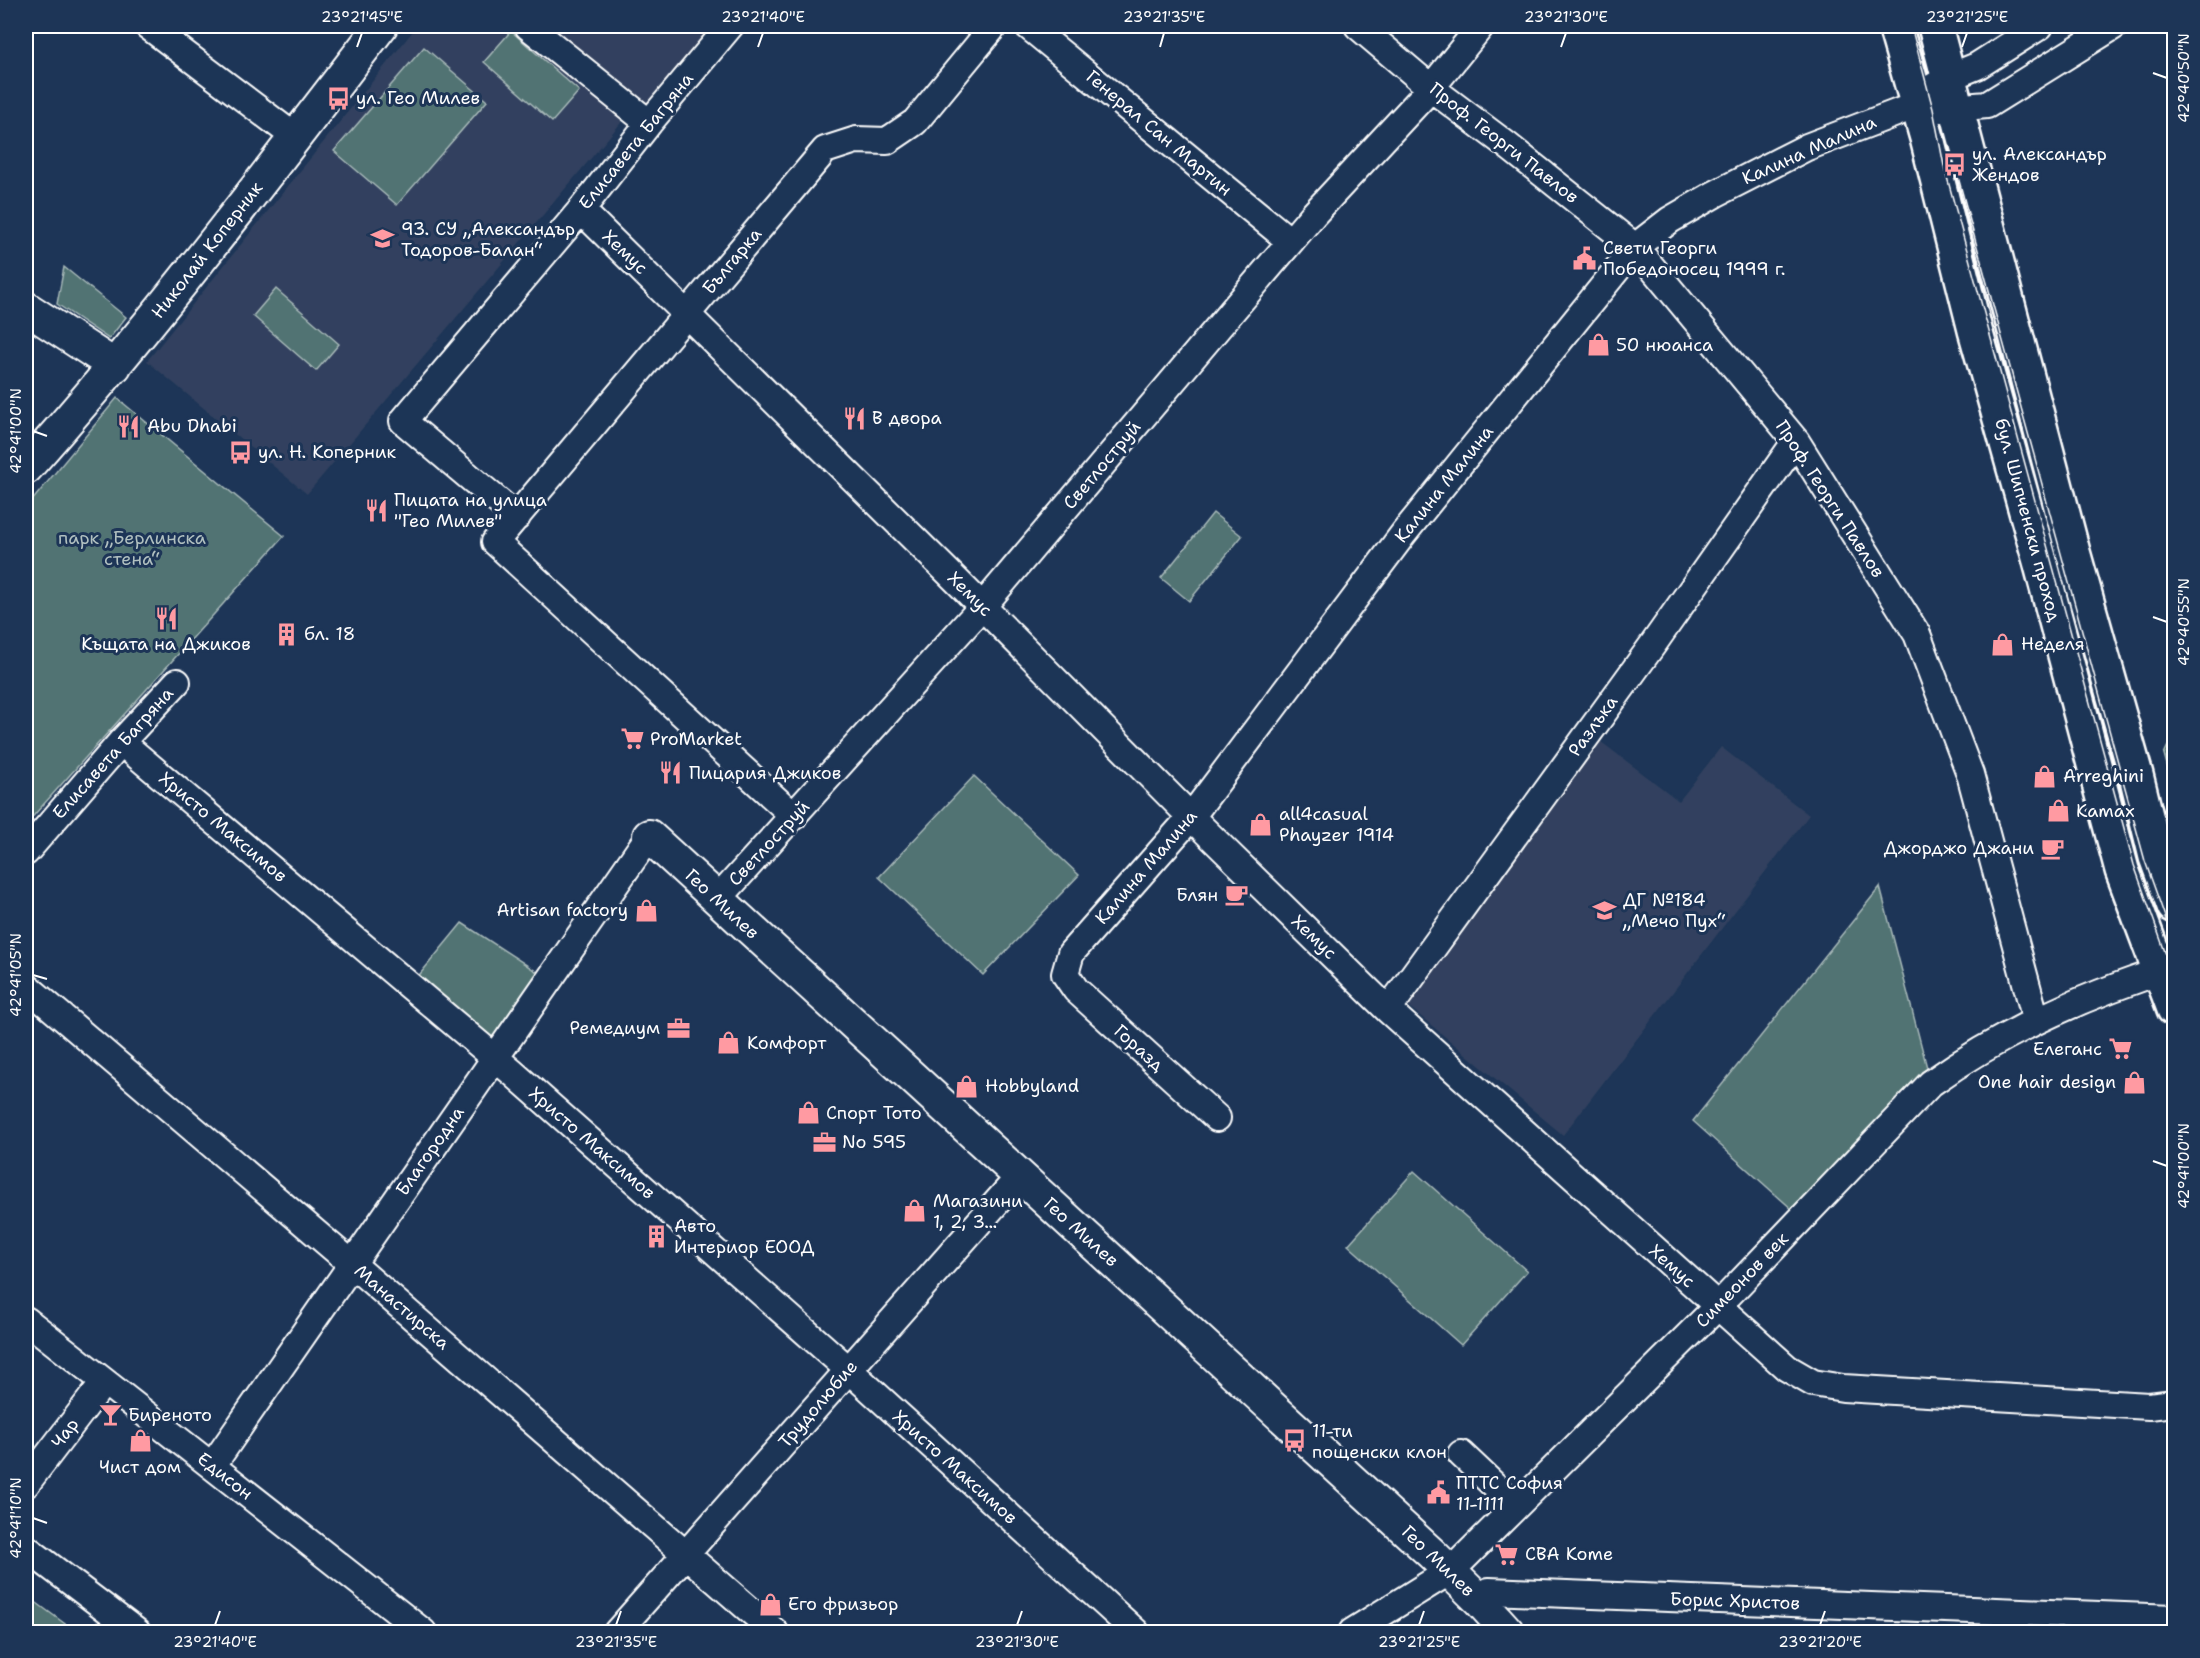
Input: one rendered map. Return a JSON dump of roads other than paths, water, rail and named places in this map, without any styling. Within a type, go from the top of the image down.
[{"type":"main road","name":"бул. Шипченски проход","points":[[1894,26],[2122,870],[2167,970],[2175,1009]]},
{"type":"main road","name":"бул. Шипченски проход","points":[[1935,26],[2073,552],[2136,775],[2156,857],[2175,906]]},
{"type":"street","points":[[148,26],[295,137]]},
{"type":"street","name":"Николай Коперник","points":[[26,468],[115,366],[381,26]]},
{"type":"street","points":[[528,26],[649,123]]},
{"type":"street","name":"Елисавета Багряна","points":[[517,517],[402,421],[581,210],[649,123],[730,26]]},
{"type":"street","name":"Българка","points":[[794,816],[495,542],[825,150],[856,140],[887,141],[915,122],[994,26]]},
{"type":"street","name":"Генерал Сан Мартин","points":[[1028,26],[1290,241]]},
{"type":"street","name":"Проф. Георги Павлов","points":[[1358,26],[1431,88],[1508,146],[1635,248],[1796,441],[1917,634],[1970,774],[2036,1020]]},
{"type":"street","name":"Светлоструй","points":[[717,900],[982,607],[1290,241],[1431,88],[1481,26]]},
{"type":"street","points":[[2040,26],[1977,66],[1950,77],[1928,90],[1917,105],[1933,109],[1987,105],[2114,26]]},
{"type":"street","name":"Калина Малина","points":[[1065,974],[1071,953],[1191,817],[1404,534],[1635,248],[1670,220],[1777,162],[1807,147],[1917,105]]},
{"type":"street","name":"Хемус","points":[[581,210],[1388,1010],[1786,1368],[1813,1383],[1842,1388],[2138,1406],[2175,1403]]},
{"type":"street","points":[[26,308],[115,366]]},
{"type":"street","name":"Разлъка","points":[[1388,1010],[1654,643],[1796,441]]},
{"type":"street","name":"Елисавета Багряна","points":[[26,852],[121,742],[177,682]]},
{"type":"street","name":"Христо Максимов","points":[[121,742],[495,1057],[849,1370],[1133,1632]]},
{"type":"street","name":"Благородна","points":[[212,1466],[649,836]]},
{"type":"street","name":"Гео Милев","points":[[649,836],[1450,1571],[1508,1632]]},
{"type":"street","name":"Симеонов век","points":[[1352,1632],[1450,1571],[1717,1307],[1931,1083],[1960,1062],[2065,1006],[2167,970]]},
{"type":"street","name":"Горазд","points":[[1065,974],[1076,990],[1217,1118]]},
{"type":"street","name":"Манастирска","points":[[26,986],[352,1264],[684,1556],[775,1632]]},
{"type":"street","name":"Трудолюбие","points":[[617,1632],[1020,1176]]},
{"type":"street","name":"Едисон","points":[[26,1320],[423,1632]]},
{"type":"street","name":"Чар","points":[[26,1484],[104,1382]]},
{"type":"street","points":[[1461,1454],[1516,1506]]},
{"type":"street","points":[[26,1548],[137,1632]]},
{"type":"street","name":"Борис Христов","points":[[1479,1600],[1489,1591],[2079,1623],[2175,1617]]},
{"type":"tram line","points":[[1911,26],[1933,109],[1944,166],[2134,865],[2174,977]]},
{"type":"tram line","points":[[1946,133],[2145,861],[2174,942]]},
{"type":"place","name":"ул. Гео Милев","points":[[338,98]]},
{"type":"place","name":"ул. Александър Жендов","points":[[1954,164]]},
{"type":"place","name":"93. СУ „Александър Тодоров-Балан“","points":[[383,239]]},
{"type":"place","name":"Свети Георги Победоносец 1999 г.","points":[[1585,258]]},
{"type":"place","name":"50 нюанса","points":[[1598,345]]},
{"type":"place","name":"В двора","points":[[854,418]]},
{"type":"place","name":"Abu Dhabi","points":[[129,426]]},
{"type":"place","name":"ул. Н. Коперник","points":[[240,452]]},
{"type":"place","name":"Пицата на улица \"Гео Милев\"","points":[[376,510]]},
{"type":"place","name":"Къщата на Джиков","points":[[166,618]]},
{"type":"place","name":"бл. 18","points":[[286,634]]},
{"type":"place","name":"Неделя","points":[[2003,644]]},
{"type":"place","name":"ProMarket","points":[[632,739]]},
{"type":"place","name":"Пицария Джиков","points":[[671,773]]},
{"type":"place","name":"Arreghini","points":[[2045,776]]},
{"type":"place","name":"Kamax","points":[[2058,811]]},
{"type":"place","name":"all4casual Phayzer 1914","points":[[1261,824]]},
{"type":"place","name":"Джорджо Джани","points":[[2052,848]]},
{"type":"place","name":"Блян","points":[[1236,895]]},
{"type":"place","name":"Artisan factory","points":[[646,910]]},
{"type":"place","name":"ДГ №184 „Мечо Пух“","points":[[1605,910]]},
{"type":"place","name":"Ремедиум","points":[[678,1028]]},
{"type":"place","name":"Комфорт","points":[[729,1043]]},
{"type":"place","name":"Елеганс","points":[[2120,1049]]},
{"type":"place","name":"One hair design","points":[[2134,1082]]},
{"type":"place","name":"Hobbyland","points":[[967,1086]]},
{"type":"place","name":"Спорт Тото","points":[[808,1113]]},
{"type":"place","name":"No 595","points":[[824,1142]]},
{"type":"place","name":"Магазини 1, 2, 3...","points":[[915,1211]]},
{"type":"place","name":"Авто Интериор ЕООД","points":[[656,1236]]},
{"type":"place","name":"Биреното","points":[[110,1415]]},
{"type":"place","name":"Чист дом","points":[[140,1441]]},
{"type":"place","name":"11-ти пощенски клон","points":[[1294,1441]]},
{"type":"place","name":"ПТТС София 11-1111","points":[[1438,1493]]},
{"type":"place","name":"CBA Kome","points":[[1507,1554]]},
{"type":"place","name":"Его фризьор","points":[[770,1604]]},
{"type":"park label","name":"парк „Берлинска стена“","points":[[132,548]]}]
